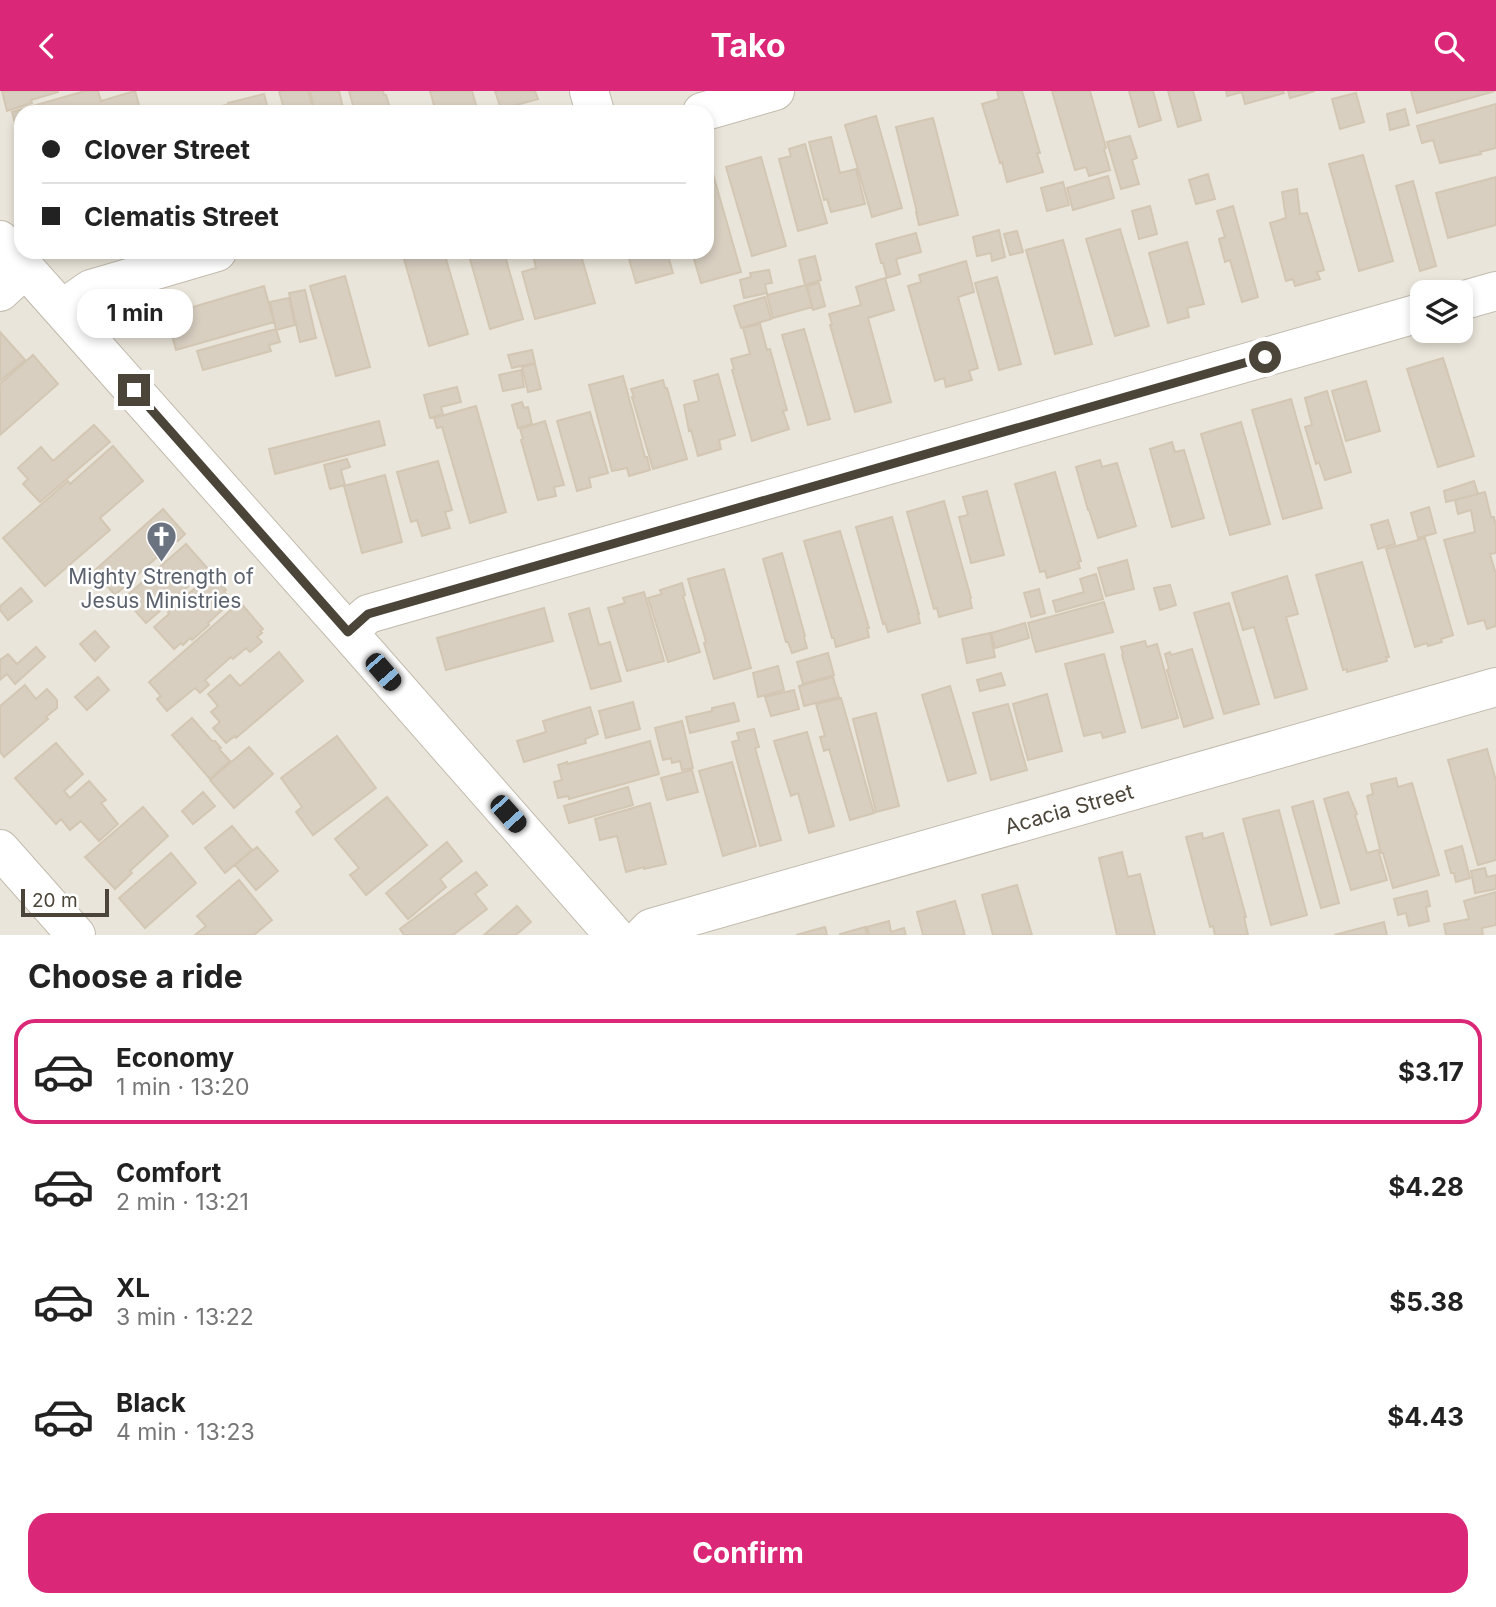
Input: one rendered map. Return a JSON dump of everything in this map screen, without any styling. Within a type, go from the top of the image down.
[{"type":"street","points":[[714,109],[775,91]]},
{"type":"street","points":[[0,240],[13,281],[62,309],[614,935]]},
{"type":"street","points":[[62,309],[91,289],[193,259]]},
{"type":"street","points":[[1473,298],[1496,291]]},
{"type":"street","points":[[348,632],[368,614],[1410,316]]},
{"type":"street","name":"Acacia Street","points":[[644,935],[651,928],[1496,687]]},
{"type":"street","points":[[0,849],[76,935]]},
{"type":"shaded area","points":[[0,91],[1496,91],[1496,935],[0,935]]},
{"type":"building","points":[[2,91],[58,91],[31,100],[32,103],[26,105],[14,105],[14,109],[7,111]]},
{"type":"building","points":[[85,91],[98,91],[101,101],[135,91],[139,105],[36,105]]},
{"type":"building","points":[[279,91],[308,91],[312,105],[283,105]]},
{"type":"building","points":[[310,91],[339,91],[342,105],[313,105]]},
{"type":"building","points":[[349,91],[383,91],[389,105],[353,105]]},
{"type":"building","points":[[430,91],[472,91],[476,105],[434,105]]},
{"type":"building","points":[[495,91],[535,91],[538,99],[516,105],[500,105]]},
{"type":"building","points":[[997,91],[1022,91],[1043,172],[1007,182],[982,104],[999,99]]},
{"type":"building","points":[[1052,91],[1090,91],[1110,170],[1089,176],[1086,167],[1075,170]]},
{"type":"building","points":[[1129,91],[1153,91],[1161,120],[1139,127]]},
{"type":"building","points":[[1168,91],[1193,91],[1201,120],[1178,127]]},
{"type":"building","points":[[1226,91],[1284,93],[1245,104],[1242,92],[1227,96]]},
{"type":"building","points":[[1288,91],[1315,91],[1290,98]]},
{"type":"building","points":[[1411,91],[1495,91],[1417,113]]},
{"type":"building","points":[[1356,93],[1364,122],[1340,129],[1332,99]]},
{"type":"building","points":[[264,94],[267,105],[228,105]]},
{"type":"building","points":[[1496,104],[1496,148],[1440,163],[1433,140],[1422,143],[1417,126]]},
{"type":"building","points":[[1405,109],[1409,125],[1390,130],[1387,114]]},
{"type":"building","points":[[876,116],[902,208],[872,217],[845,125]]},
{"type":"building","points":[[933,118],[958,215],[919,225],[896,127]]},
{"type":"building","points":[[1130,136],[1137,158],[1132,160],[1139,184],[1121,189],[1107,142]]},
{"type":"building","points":[[831,137],[840,173],[856,169],[865,204],[831,212],[827,199],[824,200],[809,142]]},
{"type":"building","points":[[805,144],[827,223],[798,231],[779,159],[791,156],[789,149]]},
{"type":"building","points":[[1363,155],[1393,261],[1359,271],[1329,164]]},
{"type":"building","points":[[761,157],[786,246],[752,256],[726,167]]},
{"type":"building","points":[[1208,174],[1215,199],[1196,204],[1189,180]]},
{"type":"building","points":[[1108,176],[1114,198],[1073,210],[1067,188]]},
{"type":"building","points":[[1496,177],[1496,225],[1448,238],[1436,193]]},
{"type":"building","points":[[714,178],[741,272],[701,283],[694,259],[714,259]]},
{"type":"building","points":[[1413,181],[1436,266],[1420,271],[1396,186]]},
{"type":"building","points":[[1063,182],[1069,205],[1047,211],[1041,188]]},
{"type":"building","points":[[1297,189],[1300,214],[1307,213],[1324,270],[1317,272],[1320,279],[1295,286],[1293,279],[1286,281],[1270,223],[1286,218],[1282,192]]},
{"type":"building","points":[[1150,206],[1157,234],[1139,239],[1132,211]]},
{"type":"building","points":[[1233,206],[1258,297],[1242,302],[1230,260],[1225,262],[1219,239],[1225,237],[1217,211]]},
{"type":"building","points":[[1120,229],[1149,326],[1115,336],[1086,239]]},
{"type":"building","points":[[999,230],[1005,257],[992,261],[991,253],[977,256],[973,237]]},
{"type":"building","points":[[1017,231],[1023,252],[1010,255],[1004,234]]},
{"type":"building","points":[[916,233],[921,252],[896,259],[900,274],[887,278],[876,244]]},
{"type":"building","points":[[1063,240],[1092,344],[1055,354],[1026,250]]},
{"type":"building","points":[[1187,242],[1204,304],[1187,308],[1189,317],[1168,323],[1149,253]]},
{"type":"building","points":[[815,256],[821,280],[805,285],[799,260]]},
{"type":"building","points":[[404,259],[446,259],[468,334],[429,346]]},
{"type":"building","points":[[470,259],[506,259],[523,319],[490,329]]},
{"type":"building","points":[[534,259],[582,259],[595,303],[535,319],[522,272],[536,268]]},
{"type":"building","points":[[629,259],[669,259],[673,273],[636,283]]},
{"type":"building","points":[[966,261],[974,292],[958,297],[978,368],[969,371],[972,380],[946,387],[944,378],[935,381],[908,286],[921,282],[919,275]]},
{"type":"building","points":[[769,270],[772,283],[765,284],[767,293],[744,298],[740,280],[751,277],[750,273]]},
{"type":"building","points":[[345,276],[370,367],[336,376],[310,286]]},
{"type":"building","points":[[997,277],[1021,364],[999,370],[975,283]]},
{"type":"building","points":[[885,278],[894,310],[868,318],[891,402],[855,412],[829,314],[861,305],[856,287]]},
{"type":"building","points":[[819,283],[825,306],[813,310],[807,286]]},
{"type":"building","points":[[806,285],[812,307],[773,318],[767,295]]},
{"type":"building","points":[[264,286],[274,322],[176,350],[166,315]]},
{"type":"building","points":[[305,290],[316,338],[300,342],[289,293]]},
{"type":"building","points":[[765,297],[771,319],[741,328],[734,306]]},
{"type":"building","points":[[289,298],[295,325],[276,330],[270,302]]},
{"type":"building","points":[[760,324],[787,410],[783,411],[789,429],[752,441],[731,359],[750,354],[743,328]]},
{"type":"building","points":[[276,329],[280,342],[269,345],[271,351],[203,370],[197,351]]},
{"type":"building","points":[[804,329],[830,419],[808,425],[782,335]]},
{"type":"building","points":[[0,332],[25,360],[0,381]]},
{"type":"building","points":[[532,350],[535,363],[512,368],[508,355]]},
{"type":"building","points":[[33,355],[58,384],[0,435],[0,384]]},
{"type":"building","points":[[1443,358],[1474,456],[1438,467],[1407,369]]},
{"type":"building","points":[[535,364],[541,389],[528,392],[522,367]]},
{"type":"building","points":[[521,370],[524,387],[503,391],[499,375]]},
{"type":"building","points":[[718,374],[735,435],[719,440],[721,449],[698,456],[684,405],[699,401],[694,381]]},
{"type":"building","points":[[623,376],[650,470],[629,476],[627,468],[612,471],[589,385]]},
{"type":"building","points":[[663,380],[687,459],[653,469],[631,389]]},
{"type":"building","points":[[1366,381],[1380,431],[1346,441],[1332,391]]},
{"type":"building","points":[[457,387],[461,402],[441,407],[443,414],[430,418],[424,395]]},
{"type":"building","points":[[1327,391],[1351,472],[1325,480],[1319,462],[1316,464],[1305,427],[1312,425],[1305,398]]},
{"type":"building","points":[[1291,399],[1322,508],[1283,519],[1252,410]]},
{"type":"building","points":[[522,402],[524,408],[528,407],[532,424],[518,428],[512,405]]},
{"type":"building","points":[[476,406],[506,512],[470,523],[442,427],[437,428],[434,418]]},
{"type":"building","points":[[590,412],[608,473],[589,478],[591,487],[577,491],[557,421]]},
{"type":"building","points":[[379,421],[385,445],[275,474],[269,449]]},
{"type":"building","points":[[545,421],[564,485],[554,487],[556,496],[538,500],[520,429]]},
{"type":"building","points":[[1241,422],[1270,524],[1230,535],[1201,434]]},
{"type":"building","points":[[94,425],[110,442],[40,502],[23,484],[28,479],[18,468],[41,447],[53,461]]},
{"type":"building","points":[[1172,442],[1175,452],[1184,450],[1204,518],[1172,527],[1150,449]]},
{"type":"building","points":[[113,446],[143,481],[100,518],[110,530],[45,586],[3,538]]},
{"type":"building","points":[[347,459],[350,467],[341,470],[345,485],[330,489],[324,465]]},
{"type":"building","points":[[1100,460],[1102,467],[1117,463],[1136,526],[1098,538],[1076,467]]},
{"type":"building","points":[[438,461],[452,510],[445,512],[450,528],[422,536],[417,520],[411,522],[397,472]]},
{"type":"building","points":[[1055,472],[1081,561],[1078,562],[1080,568],[1047,578],[1045,571],[1040,572],[1015,484]]},
{"type":"building","points":[[385,475],[402,542],[362,553],[344,486]]},
{"type":"building","points":[[1474,481],[1478,494],[1446,502],[1444,491]]},
{"type":"building","points":[[987,491],[1004,555],[971,563],[959,517],[968,515],[963,497]]},
{"type":"building","points":[[1485,492],[1496,526],[1496,553],[1490,554],[1496,571],[1496,626],[1487,629],[1484,620],[1468,624],[1444,540],[1475,532],[1471,510],[1458,514],[1455,500]]},
{"type":"building","points":[[944,501],[972,608],[939,617],[937,608],[934,609],[907,512]]},
{"type":"building","points":[[1429,507],[1436,533],[1418,538],[1411,513]]},
{"type":"building","points":[[163,509],[185,534],[115,595],[94,571]]},
{"type":"building","points":[[892,517],[920,623],[888,632],[885,623],[883,624],[856,527]]},
{"type":"building","points":[[1388,520],[1395,544],[1378,549],[1371,525]]},
{"type":"building","points":[[840,531],[869,628],[869,637],[836,647],[804,541]]},
{"type":"building","points":[[1425,538],[1453,635],[1441,639],[1442,642],[1415,647],[1386,549]]},
{"type":"building","points":[[186,544],[208,569],[146,623],[124,598]]},
{"type":"building","points":[[782,553],[807,648],[792,653],[786,642],[763,559]]},
{"type":"building","points":[[1127,560],[1134,589],[1106,596],[1098,568]]},
{"type":"building","points":[[1362,562],[1389,657],[1386,657],[1387,661],[1347,672],[1347,669],[1343,670],[1316,575]]},
{"type":"building","points":[[724,569],[751,668],[714,679],[688,579]]},
{"type":"building","points":[[211,574],[232,601],[192,640],[190,638],[174,649],[154,627]]},
{"type":"building","points":[[1096,574],[1103,599],[1056,612],[1053,601],[1084,592],[1080,579]]},
{"type":"building","points":[[1287,576],[1298,614],[1286,617],[1307,689],[1275,698],[1254,627],[1243,630],[1232,593]]},
{"type":"building","points":[[682,583],[683,596],[700,652],[668,662],[648,598],[662,594],[660,590]]},
{"type":"building","points":[[1170,585],[1176,605],[1160,610],[1154,588]]},
{"type":"building","points":[[21,588],[32,601],[8,620],[0,606]]},
{"type":"building","points":[[1039,589],[1045,613],[1031,617],[1024,593]]},
{"type":"building","points":[[644,592],[664,661],[627,671],[608,608],[625,603],[623,598]]},
{"type":"building","points":[[240,602],[263,629],[257,637],[262,642],[250,652],[246,648],[233,659],[231,657],[205,680],[209,685],[200,693],[195,688],[167,711],[157,699],[161,696],[149,682]]},
{"type":"building","points":[[1104,602],[1113,632],[1036,652],[1028,623]]},
{"type":"building","points":[[1229,603],[1259,704],[1224,714],[1194,613]]},
{"type":"building","points":[[544,608],[553,641],[446,670],[437,638]]},
{"type":"building","points":[[589,608],[599,645],[610,642],[621,681],[591,689],[569,614]]},
{"type":"building","points":[[1025,623],[1029,638],[995,648],[991,633]]},
{"type":"building","points":[[95,631],[109,647],[95,661],[80,644]]},
{"type":"building","points":[[990,633],[995,657],[967,663],[962,639]]},
{"type":"building","points":[[1145,641],[1147,647],[1157,644],[1178,718],[1142,728],[1121,647]]},
{"type":"building","points":[[36,647],[45,657],[15,684],[7,674],[0,680],[0,660],[8,654],[17,664]]},
{"type":"building","points":[[1192,649],[1213,718],[1184,727],[1165,654]]},
{"type":"building","points":[[279,652],[303,681],[236,738],[235,736],[226,743],[213,728],[220,722],[211,712],[218,706],[208,694],[230,675],[240,686]]},
{"type":"building","points":[[828,653],[834,675],[803,684],[797,662]]},
{"type":"building","points":[[1104,654],[1125,732],[1103,738],[1101,732],[1084,736],[1065,664]]},
{"type":"building","points":[[778,666],[784,690],[758,697],[753,673]]},
{"type":"building","points":[[1001,673],[1005,685],[980,691],[977,680]]},
{"type":"building","points":[[98,677],[109,690],[87,710],[75,697]]},
{"type":"building","points":[[833,677],[839,697],[804,706],[799,686]]},
{"type":"building","points":[[25,685],[36,699],[47,689],[57,700],[57,708],[4,757],[0,752],[0,706]]},
{"type":"building","points":[[950,686],[976,773],[948,781],[922,695]]},
{"type":"building","points":[[794,690],[799,709],[771,716],[765,697]]},
{"type":"building","points":[[1047,694],[1062,751],[1028,760],[1013,704]]},
{"type":"building","points":[[841,698],[874,813],[850,820],[829,749],[824,751],[820,737],[825,736],[816,704]]},
{"type":"building","points":[[633,702],[640,729],[606,738],[599,711]]},
{"type":"building","points":[[734,703],[739,721],[690,733],[686,717]]},
{"type":"building","points":[[1008,704],[1027,770],[991,780],[973,713]]},
{"type":"building","points":[[590,707],[598,734],[585,739],[586,743],[524,762],[517,741],[546,732],[543,721]]},
{"type":"building","points":[[876,713],[899,806],[876,812],[853,719]]},
{"type":"building","points":[[192,718],[230,761],[210,779],[172,735]]},
{"type":"building","points":[[682,721],[693,768],[682,770],[680,761],[672,763],[671,758],[663,760],[655,728]]},
{"type":"building","points":[[754,729],[759,747],[755,748],[781,840],[760,846],[732,742],[739,740],[737,733]]},
{"type":"building","points":[[807,732],[834,826],[809,833],[798,793],[791,796],[774,741]]},
{"type":"building","points":[[337,736],[376,788],[313,835],[296,812],[302,807],[281,778]]},
{"type":"building","points":[[650,741],[659,774],[569,799],[568,796],[558,798],[554,782],[562,780],[558,765]]},
{"type":"building","points":[[56,743],[83,774],[64,791],[70,798],[89,781],[106,800],[101,803],[118,824],[99,841],[81,821],[70,830],[61,819],[56,824],[15,778]]},
{"type":"building","points":[[249,747],[273,774],[234,808],[210,780]]},
{"type":"building","points":[[1487,749],[1496,781],[1496,860],[1478,865],[1448,760]]},
{"type":"building","points":[[732,762],[756,846],[723,856],[699,771]]},
{"type":"building","points":[[692,770],[698,792],[667,800],[661,778]]},
{"type":"building","points":[[1396,778],[1398,787],[1412,783],[1439,875],[1393,888],[1367,796],[1373,794],[1371,784]]},
{"type":"building","points":[[628,787],[633,805],[569,823],[564,806]]},
{"type":"building","points":[[203,792],[215,806],[193,824],[182,811]]},
{"type":"building","points":[[1348,792],[1367,853],[1378,850],[1387,880],[1351,890],[1324,799]]},
{"type":"building","points":[[387,797],[427,845],[366,895],[350,875],[359,868],[335,839]]},
{"type":"building","points":[[1313,801],[1339,903],[1321,908],[1292,807]]},
{"type":"building","points":[[650,803],[666,864],[626,872],[617,836],[600,840],[595,819]]},
{"type":"building","points":[[143,807],[168,836],[130,871],[132,873],[115,889],[85,857]]},
{"type":"building","points":[[1279,810],[1307,915],[1271,925],[1243,819]]},
{"type":"building","points":[[232,826],[252,850],[225,873],[205,848]]},
{"type":"building","points":[[1202,833],[1203,839],[1223,833],[1246,917],[1248,935],[1215,935],[1213,926],[1210,927],[1186,837]]},
{"type":"building","points":[[447,842],[462,861],[440,879],[446,887],[408,919],[386,893]]},
{"type":"building","points":[[1462,846],[1470,878],[1456,882],[1445,851]]},
{"type":"building","points":[[257,847],[278,871],[256,890],[235,865]]},
{"type":"building","points":[[1122,852],[1128,877],[1140,874],[1155,935],[1117,935],[1099,858]]},
{"type":"building","points":[[171,853],[196,883],[145,928],[119,898]]},
{"type":"building","points":[[1485,868],[1487,877],[1496,875],[1496,889],[1475,893],[1471,871]]},
{"type":"building","points":[[476,872],[487,885],[475,894],[487,909],[453,935],[404,935],[400,929]]},
{"type":"building","points":[[239,880],[272,920],[254,935],[195,935],[206,926],[197,916]]},
{"type":"building","points":[[1017,885],[1032,935],[993,935],[982,895]]},
{"type":"building","points":[[1427,891],[1429,921],[1409,926],[1406,913],[1398,915],[1394,899]]},
{"type":"building","points":[[1496,892],[1496,925],[1482,928],[1483,935],[1446,935],[1444,924],[1469,919],[1464,901]]},
{"type":"building","points":[[955,901],[965,935],[923,935],[917,912]]},
{"type":"building","points":[[517,906],[531,922],[516,935],[484,935]]},
{"type":"building","points":[[889,921],[891,932],[904,928],[906,935],[869,935],[867,927]]},
{"type":"building","points":[[1384,922],[1387,935],[1334,935]]},
{"type":"building","points":[[825,927],[827,935],[796,935]]},
{"type":"building","points":[[865,927],[867,935],[840,935],[840,934]]},
{"type":"place","name":"Mighty Strength of Jesus Ministries","points":[[161,563]]},
{"type":"route","points":[[134,390],[348,632],[368,614],[1265,357]]}]
